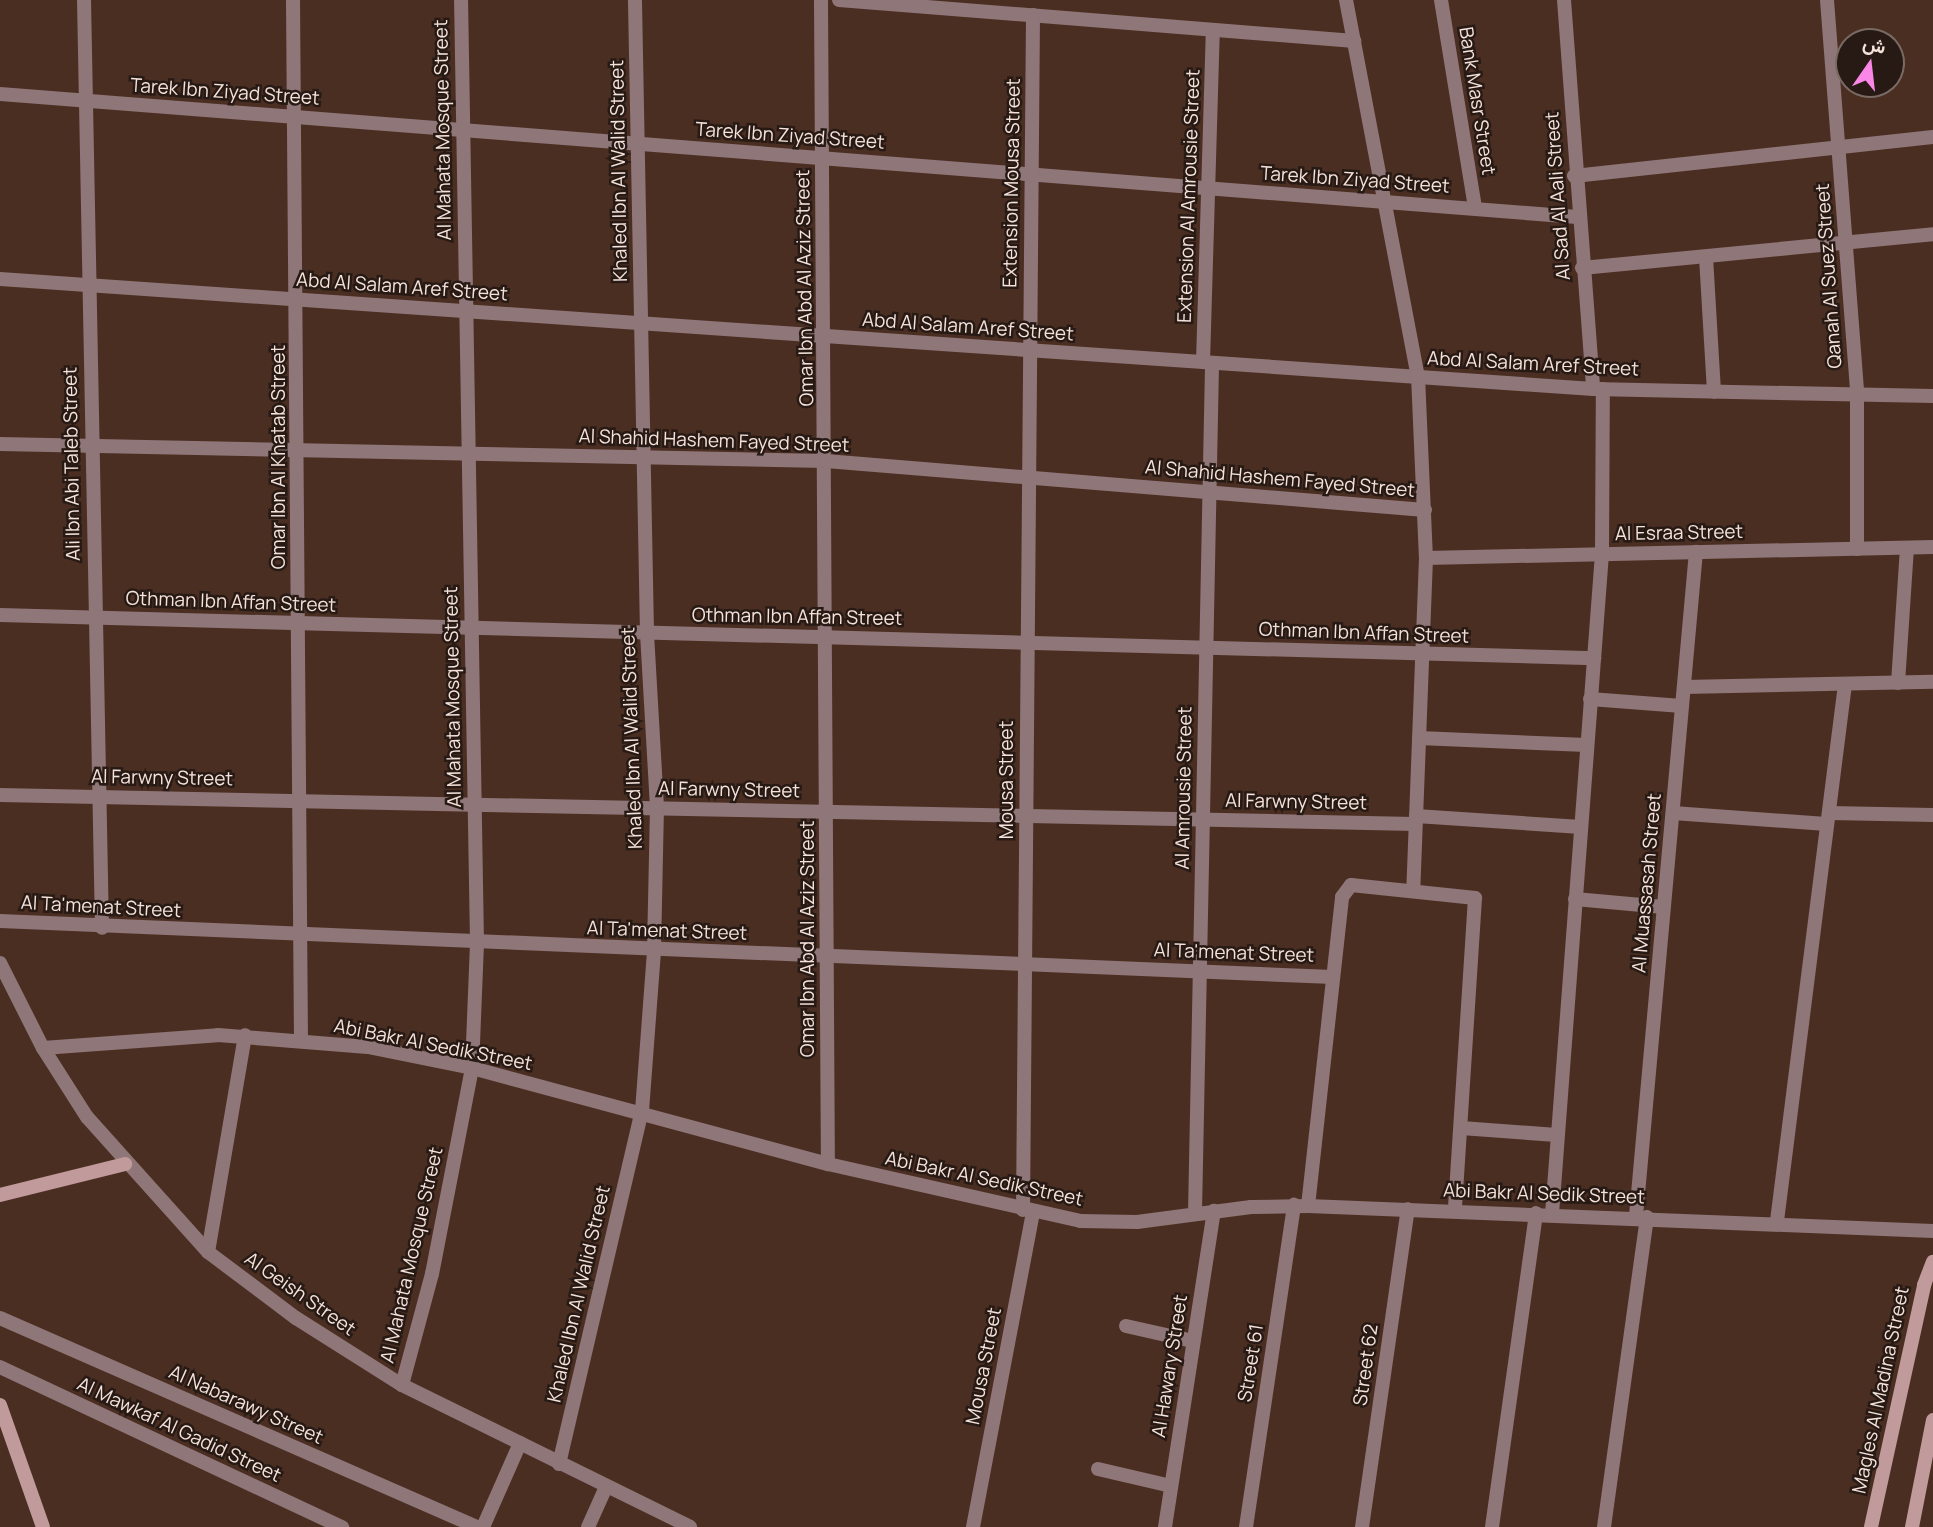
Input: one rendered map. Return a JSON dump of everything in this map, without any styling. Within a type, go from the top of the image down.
[{"type":"street","name":"Ali Ibn Abi Taleb Street","points":[[84,0],[87,284],[102,928]]},
{"type":"street","name":"Omar Ibn Al Khatab Street","points":[[293,0],[298,300],[301,1040]]},
{"type":"street","name":"Al Mahata Mosque Street","points":[[402,1385],[432,1273],[472,1068],[477,942],[461,0]]},
{"type":"street","name":"Khaled Ibn Al Walid Street","points":[[559,1464],[642,1111],[654,950],[657,807],[647,633],[635,0]]},
{"type":"street","name":"Omar Ibn Abd Al Aziz Street","points":[[821,0],[826,461],[828,1164]]},
{"type":"street","points":[[839,0],[1354,41]]},
{"type":"street","points":[[1346,0],[1418,376],[1426,558],[1413,889],[1469,894],[1477,906],[1455,1211]]},
{"type":"street","name":"Bank Masr Street","points":[[1441,0],[1475,208]]},
{"type":"street","name":"Al Sad Al Aali Street","points":[[1552,1214],[1602,554],[1598,389],[1581,268],[1564,0]]},
{"type":"street","name":"Qanah Al Suez Street","points":[[1827,0],[1857,394],[1857,549]]},
{"type":"street","name":"Extension Mousa Street","points":[[1029,351],[1033,15]]},
{"type":"street","name":"Extension Al Amrousie Street","points":[[1208,363],[1208,188],[1213,30]]},
{"type":"street","name":"Tarek Ibn Ziyad Street","points":[[0,94],[1577,216]]},
{"type":"street","points":[[1574,176],[1933,137]]},
{"type":"street","points":[[1581,268],[1933,234]]},
{"type":"street","points":[[1706,257],[1714,392]]},
{"type":"street","name":"Abd Al Salam Aref Street","points":[[0,279],[1598,389],[1933,396]]},
{"type":"street","name":"Mousa Street","points":[[973,1527],[1028,1211],[1024,964],[1029,351]]},
{"type":"street","name":"Al Amrousie Street","points":[[1195,1213],[1210,493],[1208,363]]},
{"type":"street","name":"Al Shahid Hashem Fayed Street","points":[[0,444],[826,461],[1424,510]]},
{"type":"street","name":"Al Esraa Street","points":[[1426,558],[1933,547]]},
{"type":"street","points":[[1898,682],[1907,548]]},
{"type":"street","name":"Al Muassasah Street","points":[[1604,1527],[1642,1217],[1664,907],[1696,552]]},
{"type":"street","name":"Othman Ibn Affan Street","points":[[0,615],[1594,658]]},
{"type":"street","points":[[1684,687],[1933,682]]},
{"type":"street","points":[[1777,1222],[1845,684]]},
{"type":"street","points":[[1590,699],[1682,706]]},
{"type":"street","points":[[1419,738],[1587,745]]},
{"type":"street","name":"Al Farwny Street","points":[[0,795],[1203,820],[1415,820],[1581,827]]},
{"type":"street","points":[[1673,813],[1828,819],[1933,815]]},
{"type":"street","name":"Street 61","points":[[1246,1527],[1301,1205],[1345,889],[1351,885],[1413,889]]},
{"type":"street","points":[[1575,899],[1664,907]]},
{"type":"street","name":"Al Ta'menat Street","points":[[0,921],[102,928],[1333,976]]},
{"type":"street","name":"Al Geish Street","points":[[0,963],[43,1048],[87,1117],[125,1164],[208,1252],[296,1318],[402,1385],[690,1527]]},
{"type":"street","points":[[208,1252],[244,1035]]},
{"type":"street","name":"Abi Bakr Al Sedik Street","points":[[43,1048],[244,1035],[368,1047],[472,1068],[642,1111],[828,1164],[1080,1221],[1137,1222],[1214,1211],[1301,1205],[1777,1222],[1933,1231]]},
{"type":"street","points":[[1461,1128],[1557,1135]]},
{"type":"street","points":[[0,1195],[125,1164]]},
{"type":"street","name":"Street 62","points":[[1362,1527],[1408,1209]]},
{"type":"street","name":"Al Hawary Street","points":[[1165,1527],[1214,1211]]},
{"type":"street","points":[[1492,1527],[1536,1213]]},
{"type":"street","name":"Magles Al Madina Street","points":[[1871,1527],[1924,1285],[1933,1262]]},
{"type":"street","name":"Al Nabarawy Street","points":[[0,1318],[477,1527]]},
{"type":"street","points":[[1126,1326],[1194,1340]]},
{"type":"street","name":"Al Mawkaf Al Gadid Street","points":[[0,1367],[342,1527]]},
{"type":"street","points":[[0,1405],[43,1527]]},
{"type":"street","points":[[1912,1527],[1933,1420]]},
{"type":"street","points":[[483,1527],[520,1443]]},
{"type":"street","points":[[1098,1469],[1171,1486]]},
{"type":"street","points":[[588,1527],[606,1487]]}]
